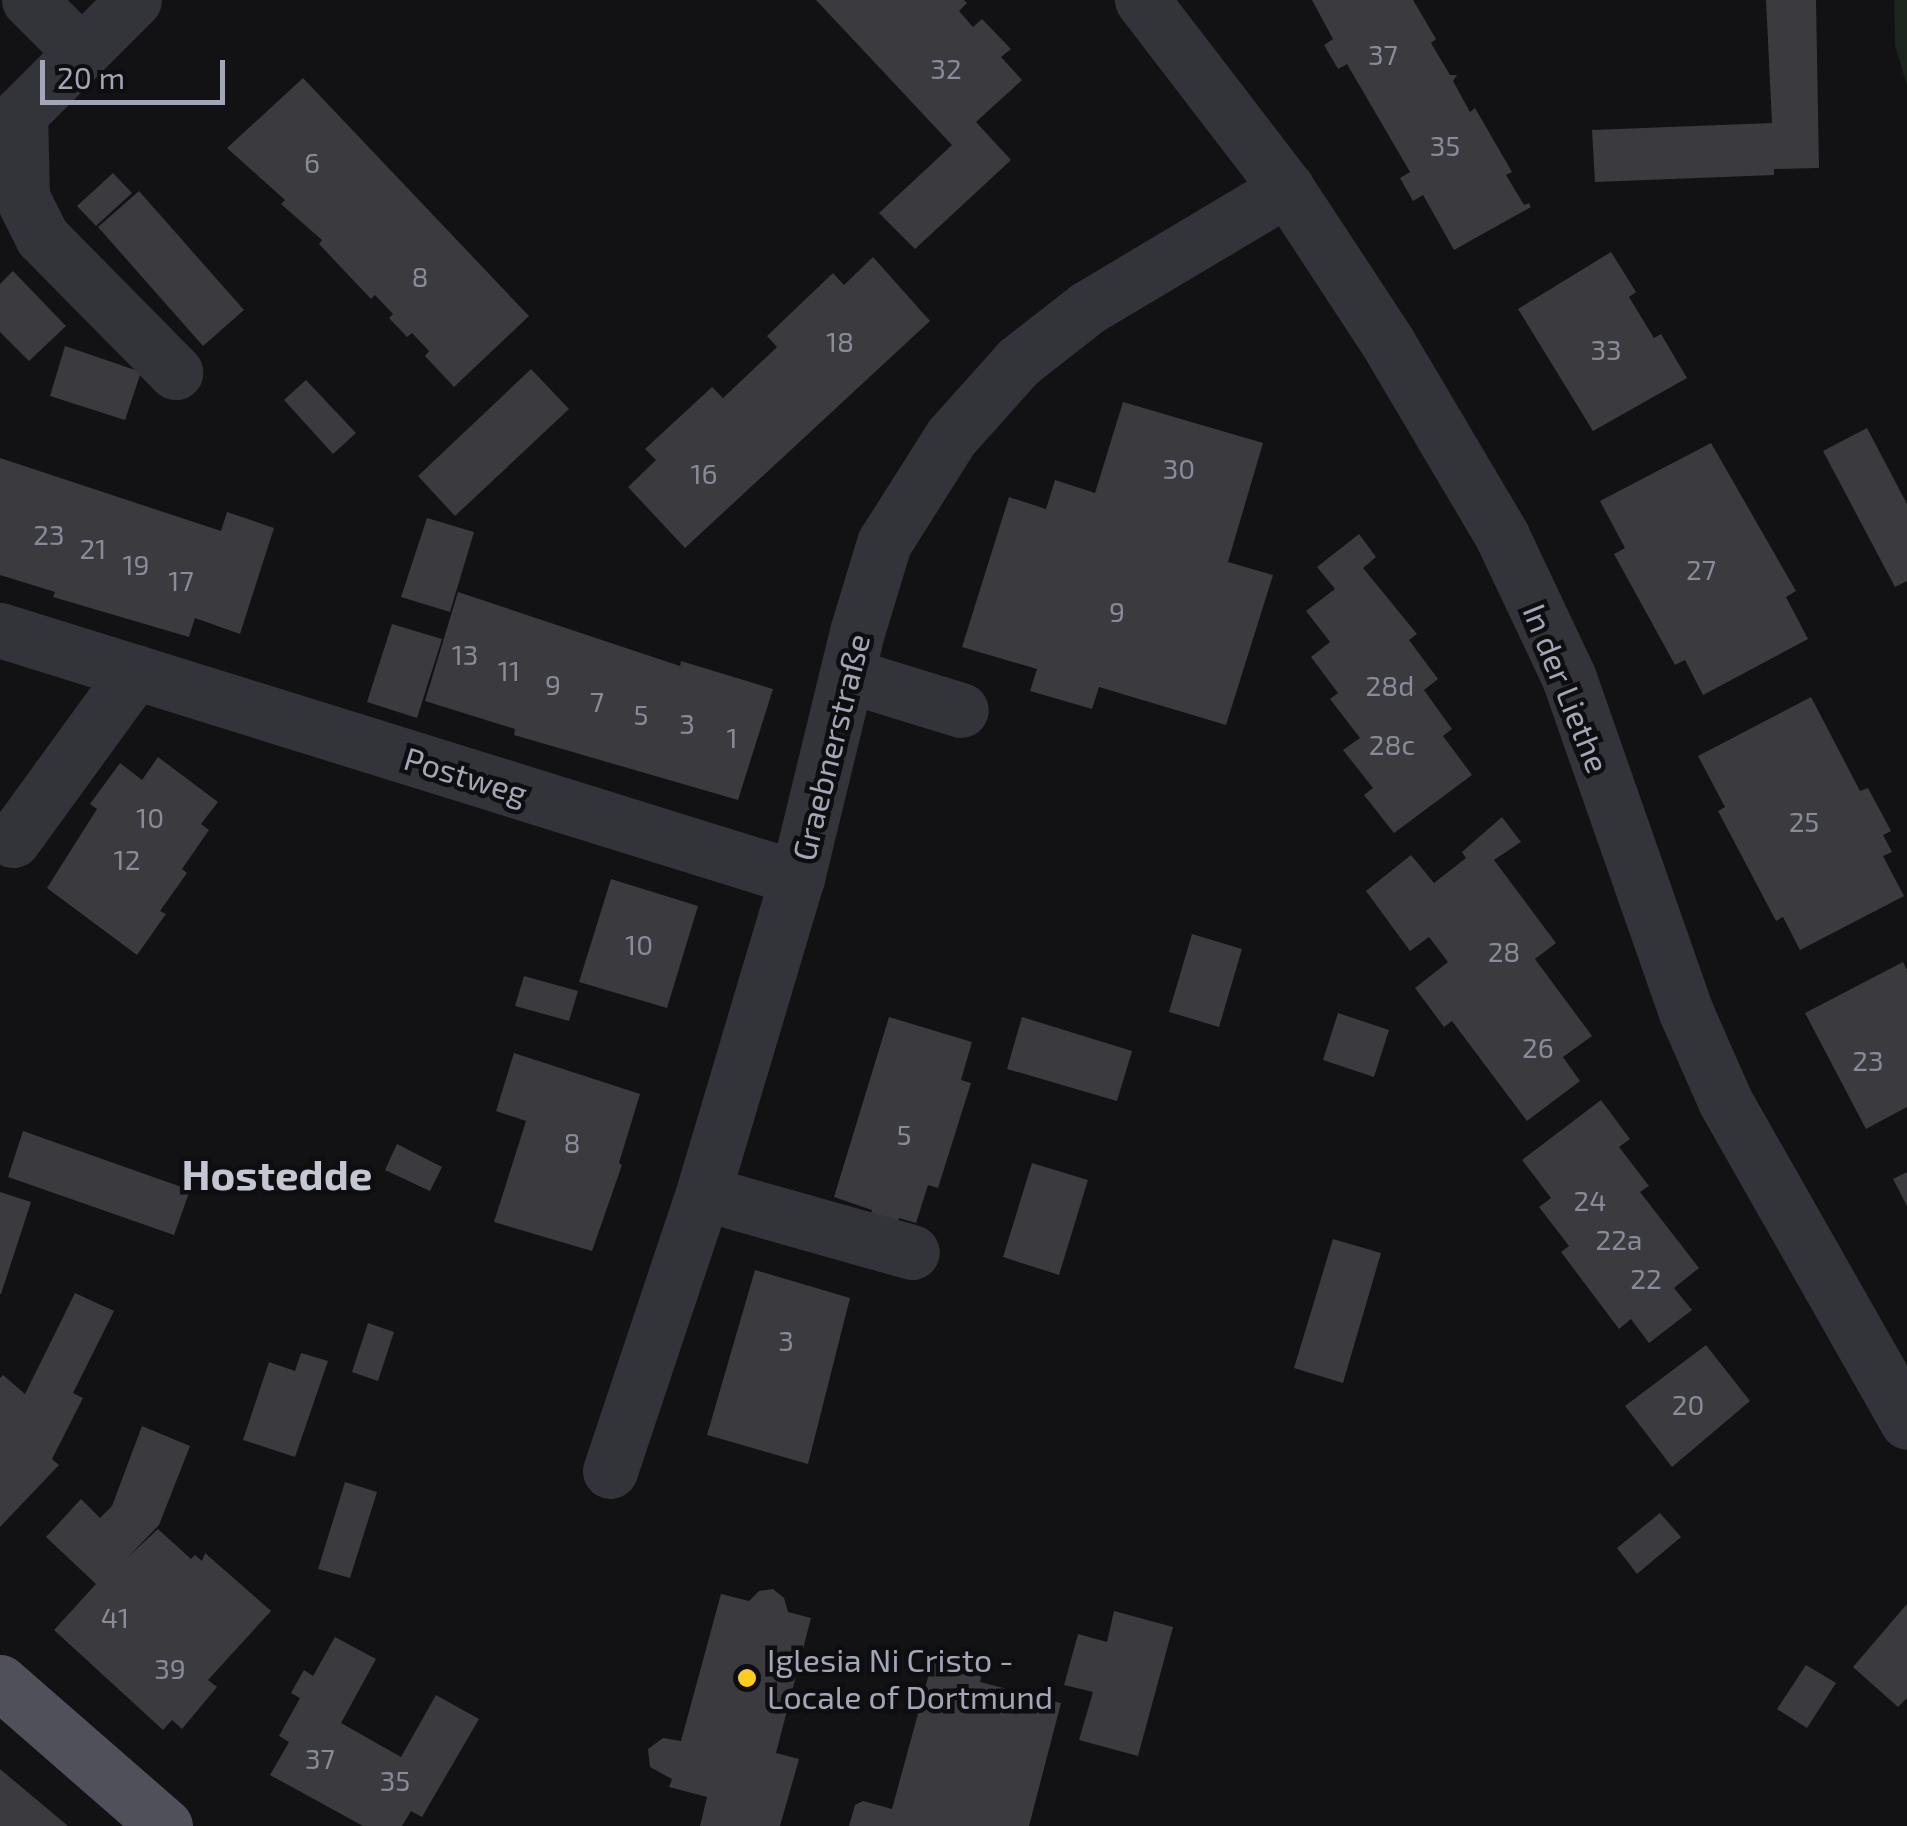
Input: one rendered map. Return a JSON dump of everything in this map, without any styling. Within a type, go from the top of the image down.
[{"type":"main road","points":[[0,1682],[165,1826]]},
{"type":"street","points":[[29,0],[81,52]]},
{"type":"street","points":[[134,0],[20,114],[22,197],[42,237],[175,372]]},
{"type":"street","name":"In der Liethe","points":[[1142,0],[1287,189],[1388,343],[1502,536],[1569,678],[1686,1012],[1724,1101],[1907,1422]]},
{"type":"street","name":"Graebnerstraße","points":[[610,1471],[703,1193],[797,878],[884,543],[951,437],[1018,362],[1087,308],[1287,189]]},
{"type":"street","name":"Postweg","points":[[0,630],[797,878]]},
{"type":"street","points":[[14,840],[135,672]]},
{"type":"street","points":[[847,676],[960,710]]},
{"type":"street","points":[[703,1193],[912,1252]]},
{"type":"shaded area","points":[[1894,0],[1907,0],[1907,85],[1895,46]]},
{"type":"building","points":[[816,0],[964,0],[967,3],[959,11],[973,27],[982,19],[1011,49],[1001,57],[1022,80],[976,122],[1011,160],[915,249],[879,213],[952,145]]},
{"type":"building","points":[[1312,0],[1413,0],[1436,39],[1431,43],[1450,75],[1457,75],[1453,81],[1470,112],[1475,108],[1512,172],[1506,175],[1524,205],[1529,203],[1531,207],[1454,250],[1423,195],[1413,201],[1400,178],[1410,172],[1347,64],[1338,69],[1324,45],[1333,39]]},
{"type":"building","points":[[1766,0],[1816,0],[1819,168],[1774,169],[1774,175],[1595,182],[1592,130],[1772,123]]},
{"type":"building","points":[[303,78],[529,316],[454,387],[425,356],[429,351],[412,333],[407,337],[375,295],[371,299],[319,244],[322,240],[281,204],[285,200],[227,148]]},
{"type":"building","points":[[113,173],[132,193],[96,226],[77,206]]},
{"type":"building","points":[[139,191],[244,310],[203,346],[98,227]]},
{"type":"building","points":[[1611,252],[1636,292],[1629,297],[1654,338],[1661,334],[1687,378],[1593,431],[1518,309]]},
{"type":"building","points":[[873,257],[930,321],[685,548],[628,487],[656,460],[645,449],[712,387],[723,398],[777,347],[767,336],[833,273],[844,285]]},
{"type":"building","points":[[13,271],[66,326],[29,361],[0,332],[0,284]]},
{"type":"building","points":[[65,346],[141,372],[125,420],[50,396]]},
{"type":"building","points":[[531,369],[569,409],[455,516],[418,476]]},
{"type":"building","points":[[306,380],[356,433],[333,454],[284,400]]},
{"type":"building","points":[[1123,402],[1263,443],[1228,562],[1273,575],[1226,725],[1099,687],[1092,709],[1030,691],[1037,669],[962,647],[1009,497],[1046,509],[1055,480],[1095,493]]},
{"type":"building","points":[[1867,428],[1907,504],[1907,581],[1895,587],[1823,451]]},
{"type":"building","points":[[1711,443],[1796,591],[1786,597],[1808,639],[1703,695],[1685,660],[1675,665],[1614,554],[1625,548],[1600,501]]},
{"type":"building","points":[[0,458],[221,531],[227,512],[274,528],[240,634],[195,618],[189,637],[53,597],[55,592],[0,575]]},
{"type":"building","points":[[427,518],[474,532],[450,612],[401,597]]},
{"type":"building","points":[[1359,534],[1376,557],[1363,568],[1417,634],[1409,640],[1438,679],[1424,690],[1452,729],[1443,736],[1472,775],[1394,833],[1364,795],[1373,788],[1343,750],[1360,738],[1330,699],[1338,693],[1311,657],[1330,642],[1306,611],[1335,589],[1317,567]]},
{"type":"building","points":[[458,592],[680,666],[681,661],[773,689],[738,800],[514,735],[515,729],[425,701]]},
{"type":"building","points":[[392,624],[442,639],[417,718],[367,702]]},
{"type":"building","points":[[1811,697],[1860,791],[1868,788],[1891,831],[1883,835],[1892,852],[1883,856],[1904,896],[1800,950],[1783,917],[1776,921],[1718,811],[1725,807],[1698,756]]},
{"type":"building","points":[[158,757],[218,802],[201,824],[209,830],[182,869],[187,873],[160,911],[166,914],[137,955],[47,888],[97,809],[90,804],[120,763],[142,780]]},
{"type":"building","points":[[1502,817],[1521,842],[1494,860],[1556,943],[1535,959],[1592,1036],[1563,1057],[1580,1081],[1527,1121],[1452,1021],[1444,1027],[1415,988],[1448,962],[1429,937],[1410,951],[1366,891],[1411,855],[1434,883],[1466,858],[1462,852]]},
{"type":"building","points":[[611,879],[698,906],[667,1008],[579,982]]},
{"type":"building","points":[[1192,934],[1242,949],[1219,1027],[1169,1012]]},
{"type":"building","points":[[1903,962],[1907,970],[1907,1107],[1866,1129],[1805,1013]]},
{"type":"building","points":[[524,976],[578,991],[569,1021],[515,1006]]},
{"type":"building","points":[[1338,1013],[1389,1030],[1374,1077],[1323,1060]]},
{"type":"building","points":[[889,1017],[972,1042],[961,1080],[971,1083],[938,1188],[928,1185],[916,1223],[899,1218],[897,1227],[870,1217],[872,1210],[834,1197]]},
{"type":"building","points":[[1022,1017],[1132,1051],[1117,1101],[1007,1069]]},
{"type":"building","points":[[514,1053],[640,1094],[619,1163],[622,1165],[592,1251],[494,1222],[526,1121],[496,1111]]},
{"type":"building","points":[[1601,1100],[1630,1139],[1619,1147],[1649,1186],[1640,1192],[1699,1268],[1674,1288],[1692,1310],[1649,1343],[1631,1319],[1619,1329],[1561,1252],[1569,1246],[1539,1207],[1551,1198],[1522,1160]]},
{"type":"building","points":[[23,1131],[190,1190],[174,1235],[8,1177]]},
{"type":"building","points":[[397,1144],[442,1167],[430,1191],[385,1170]]},
{"type":"building","points":[[1032,1163],[1088,1180],[1059,1275],[1003,1257]]},
{"type":"building","points":[[1907,1172],[1907,1206],[1893,1179]]},
{"type":"building","points":[[0,1192],[31,1202],[1,1294],[0,1294]]},
{"type":"building","points":[[1333,1239],[1381,1253],[1343,1383],[1294,1368]]},
{"type":"building","points":[[755,1270],[850,1298],[808,1464],[707,1435]]},
{"type":"building","points":[[75,1293],[114,1311],[73,1393],[83,1398],[52,1459],[59,1465],[0,1527],[0,1378],[3,1375],[25,1394]]},
{"type":"building","points":[[368,1323],[394,1332],[378,1381],[352,1372]]},
{"type":"building","points":[[1706,1345],[1750,1401],[1672,1467],[1625,1406]]},
{"type":"building","points":[[301,1353],[328,1361],[295,1457],[243,1440],[269,1362],[295,1371]]},
{"type":"building","points":[[142,1426],[190,1446],[159,1525],[127,1558],[158,1529],[191,1559],[195,1555],[202,1561],[205,1553],[271,1611],[208,1680],[217,1687],[182,1729],[172,1720],[163,1730],[54,1630],[96,1584],[46,1537],[81,1499],[100,1518],[112,1506]]},
{"type":"building","points":[[345,1482],[377,1492],[350,1578],[318,1569]]},
{"type":"building","points":[[1660,1513],[1681,1537],[1637,1574],[1617,1548]]},
{"type":"building","name":"Iglesia Ni Cristo - Locale of Dortmund","points":[[773,1589],[784,1598],[788,1612],[811,1618],[776,1753],[799,1759],[780,1826],[700,1826],[707,1797],[669,1787],[672,1779],[650,1767],[648,1749],[663,1738],[681,1741],[721,1594],[749,1601],[759,1591]]},
{"type":"building","points":[[1907,1604],[1907,1698],[1898,1707],[1853,1667]]},
{"type":"building","points":[[1114,1611],[1173,1627],[1138,1756],[1079,1740],[1093,1692],[1064,1685],[1078,1634],[1107,1642]]},
{"type":"building","points":[[335,1637],[376,1659],[341,1723],[401,1757],[436,1695],[479,1719],[422,1817],[411,1811],[402,1826],[363,1826],[270,1775],[289,1742],[279,1736],[300,1698],[291,1693],[304,1670],[313,1676]]},
{"type":"building","points":[[934,1655],[983,1668],[980,1682],[1061,1703],[1029,1826],[849,1826],[855,1805],[863,1801],[892,1809]]},
{"type":"building","points":[[1806,1665],[1836,1683],[1807,1728],[1777,1709]]},
{"type":"building","points":[[0,1769],[68,1826],[0,1826]]},
{"type":"place","name":"Iglesia Ni Cristo - Locale of Dortmund","points":[[747,1678]]},
{"type":"district","name":"Hostedde","points":[[277,1173]]}]
